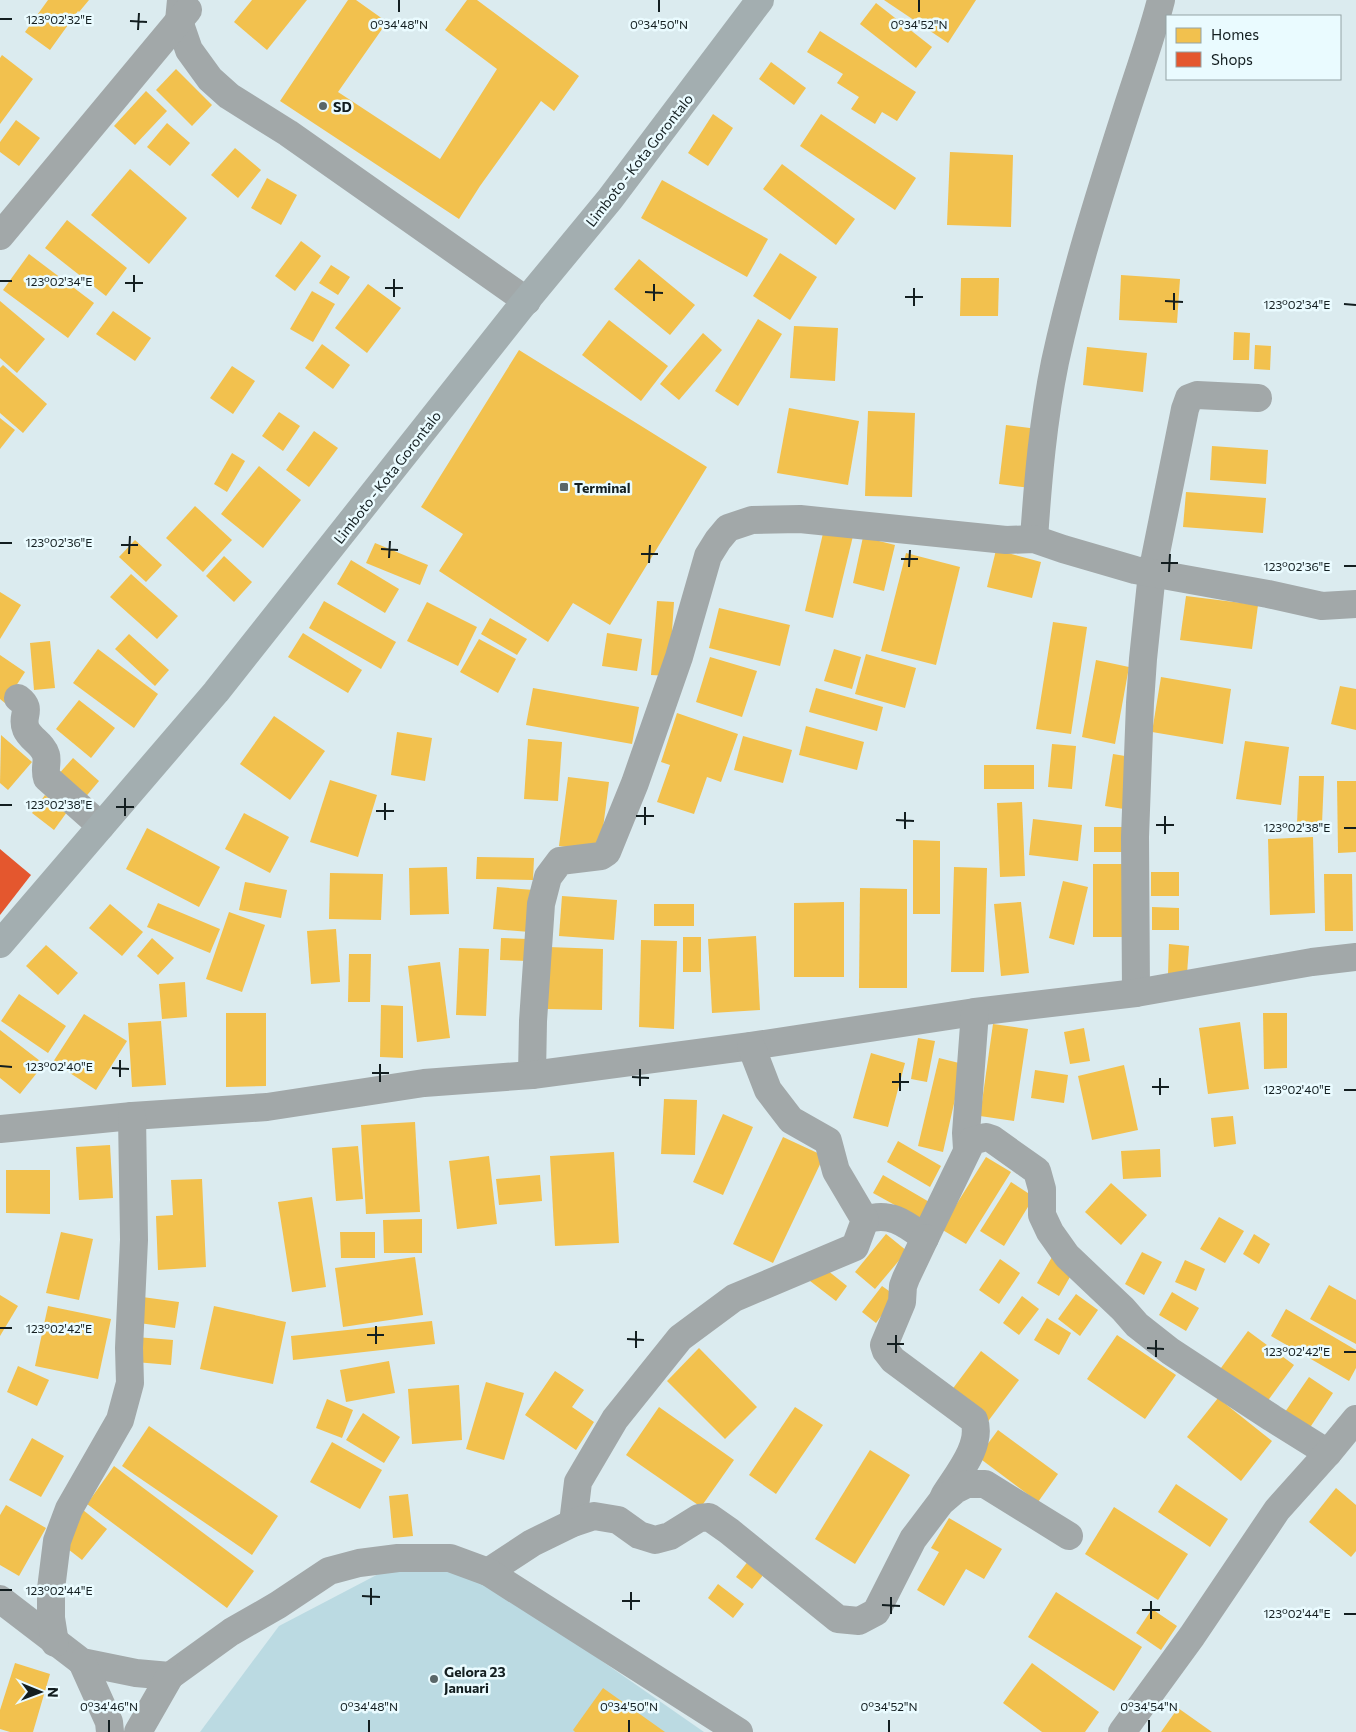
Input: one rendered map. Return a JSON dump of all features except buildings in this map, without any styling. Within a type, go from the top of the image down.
[{"type":"highway","name":"Limboto - Kota Gorontalo","points":[[0,944],[216,692],[610,199],[760,0]]},
{"type":"street","points":[[0,236],[180,11],[196,0]]},
{"type":"street","points":[[1034,538],[1038,474],[1056,361],[1075,283],[1100,197],[1162,0]]},
{"type":"street","points":[[180,11],[189,50],[210,79],[229,96],[288,133],[527,301]]},
{"type":"street","points":[[1136,993],[1135,837],[1140,702],[1152,573],[1185,409],[1189,398],[1197,395],[1258,398]]},
{"type":"street","points":[[532,1075],[533,1021],[542,904],[548,877],[560,861],[601,856],[607,852],[635,783],[679,657],[708,556],[728,528],[752,520],[800,519],[1006,540],[1034,538],[1063,549],[1135,570],[1268,594],[1322,606],[1356,604]]},
{"type":"street","points":[[18,698],[25,703],[27,710],[24,722],[27,731],[46,755],[45,772],[47,778],[101,826]]},
{"type":"street","points":[[0,1129],[132,1116],[267,1107],[424,1083],[532,1075],[750,1046],[975,1012],[1136,993],[1312,962],[1356,957]]},
{"type":"street","points":[[967,1149],[966,1133],[975,1012]]},
{"type":"street","points":[[750,1046],[768,1090],[791,1120],[828,1140],[836,1171],[865,1220]]},
{"type":"street","points":[[55,1643],[51,1618],[51,1589],[58,1541],[69,1510],[120,1420],[130,1383],[129,1348],[134,1240],[132,1116]]},
{"type":"street","points":[[488,1572],[532,1544],[594,1516],[618,1520],[638,1536],[655,1540],[670,1536],[699,1518],[709,1517],[730,1531],[838,1619],[859,1621],[876,1612],[913,1539],[941,1502],[973,1448],[976,1438],[974,1420],[893,1360],[884,1345],[902,1302],[903,1286],[906,1278],[967,1149],[972,1141],[986,1137],[992,1139],[1037,1171],[1041,1180],[1042,1214],[1050,1232],[1067,1256],[1123,1309],[1137,1325],[1170,1351],[1328,1453]]},
{"type":"street","points":[[865,1220],[875,1217],[892,1218],[925,1238]]},
{"type":"street","points":[[573,1524],[578,1482],[615,1419],[680,1338],[734,1298],[855,1247],[865,1220]]},
{"type":"street","points":[[1122,1732],[1192,1636],[1277,1510],[1356,1419]]},
{"type":"street","points":[[941,1502],[955,1490],[967,1484],[985,1484],[1069,1536]]},
{"type":"street","points":[[138,1732],[170,1676],[230,1632],[278,1605],[329,1571],[359,1563],[398,1558],[450,1558],[488,1572],[739,1732]]},
{"type":"street","points":[[0,1599],[82,1662],[136,1673],[170,1676]]},
{"type":"street","points":[[82,1662],[109,1722],[110,1732]]},
{"type":"shaded area","name":"Gelora 23 Januari","points":[[465,1566],[704,1732],[200,1732],[279,1626],[388,1569]]},
{"type":"place","name":"SD","points":[[323,106]]},
{"type":"place","name":"Terminal","points":[[564,487]]},
{"type":"place","name":"Gelora 23 Januari","points":[[434,1679]]}]
